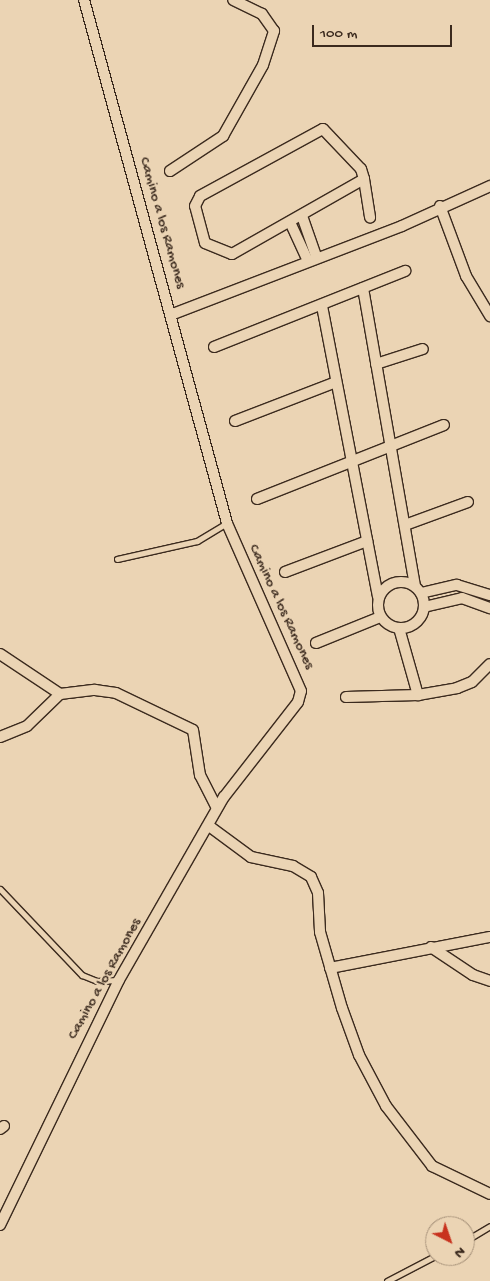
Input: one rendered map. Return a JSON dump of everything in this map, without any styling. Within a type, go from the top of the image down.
[{"type":"street","name":"Camino a los Ramones","points":[[1,1218],[119,980],[209,826],[217,808],[236,779],[298,702],[302,691],[227,523],[173,314],[84,0]]},
{"type":"street","points":[[170,171],[223,136],[264,65],[274,31],[262,14],[233,0]]},
{"type":"street","points":[[364,179],[302,216],[232,254],[205,243],[196,200],[323,129],[361,168],[364,179],[370,218]]},
{"type":"street","points":[[173,314],[311,258],[402,226],[440,206],[490,186]]},
{"type":"street","points":[[440,206],[466,276],[490,316]]},
{"type":"street","points":[[302,216],[311,258]]},
{"type":"street","points":[[290,222],[311,258]]},
{"type":"street","points":[[214,347],[322,306],[405,271]]},
{"type":"street","points":[[363,288],[405,525],[418,589],[424,607],[416,622],[399,628]]},
{"type":"street","points":[[322,306],[378,597],[380,617]]},
{"type":"street","points":[[376,364],[423,349]]},
{"type":"street","points":[[235,421],[336,382]]},
{"type":"street","points":[[257,498],[444,425]]},
{"type":"street","points":[[405,525],[468,502]]},
{"type":"street","points":[[285,572],[367,541]]},
{"type":"street","points":[[378,597],[394,582],[418,589],[457,586],[490,594]]},
{"type":"street","points":[[424,607],[462,598],[490,608]]},
{"type":"street","points":[[380,617],[399,628],[418,695]]},
{"type":"street","points":[[316,642],[380,617]]},
{"type":"street","points":[[0,654],[60,694],[105,690],[189,727],[197,739],[203,784],[217,808]]},
{"type":"street","points":[[346,697],[418,695],[457,688],[472,682],[490,664]]},
{"type":"street","points":[[0,737],[27,726],[60,694]]},
{"type":"street","points":[[209,826],[251,857],[293,866],[311,877],[318,893],[320,932],[359,1055],[411,1142],[440,1172],[490,1194]]},
{"type":"street","points":[[330,968],[490,937]]},
{"type":"street","points":[[431,947],[473,975],[490,981]]},
{"type":"lane","points":[[117,559],[197,541],[227,523]]},
{"type":"lane","points":[[0,889],[82,975],[97,981],[119,980]]},
{"type":"lane","points":[[475,1234],[490,1226]]},
{"type":"lane","points":[[387,1281],[425,1261]]}]
